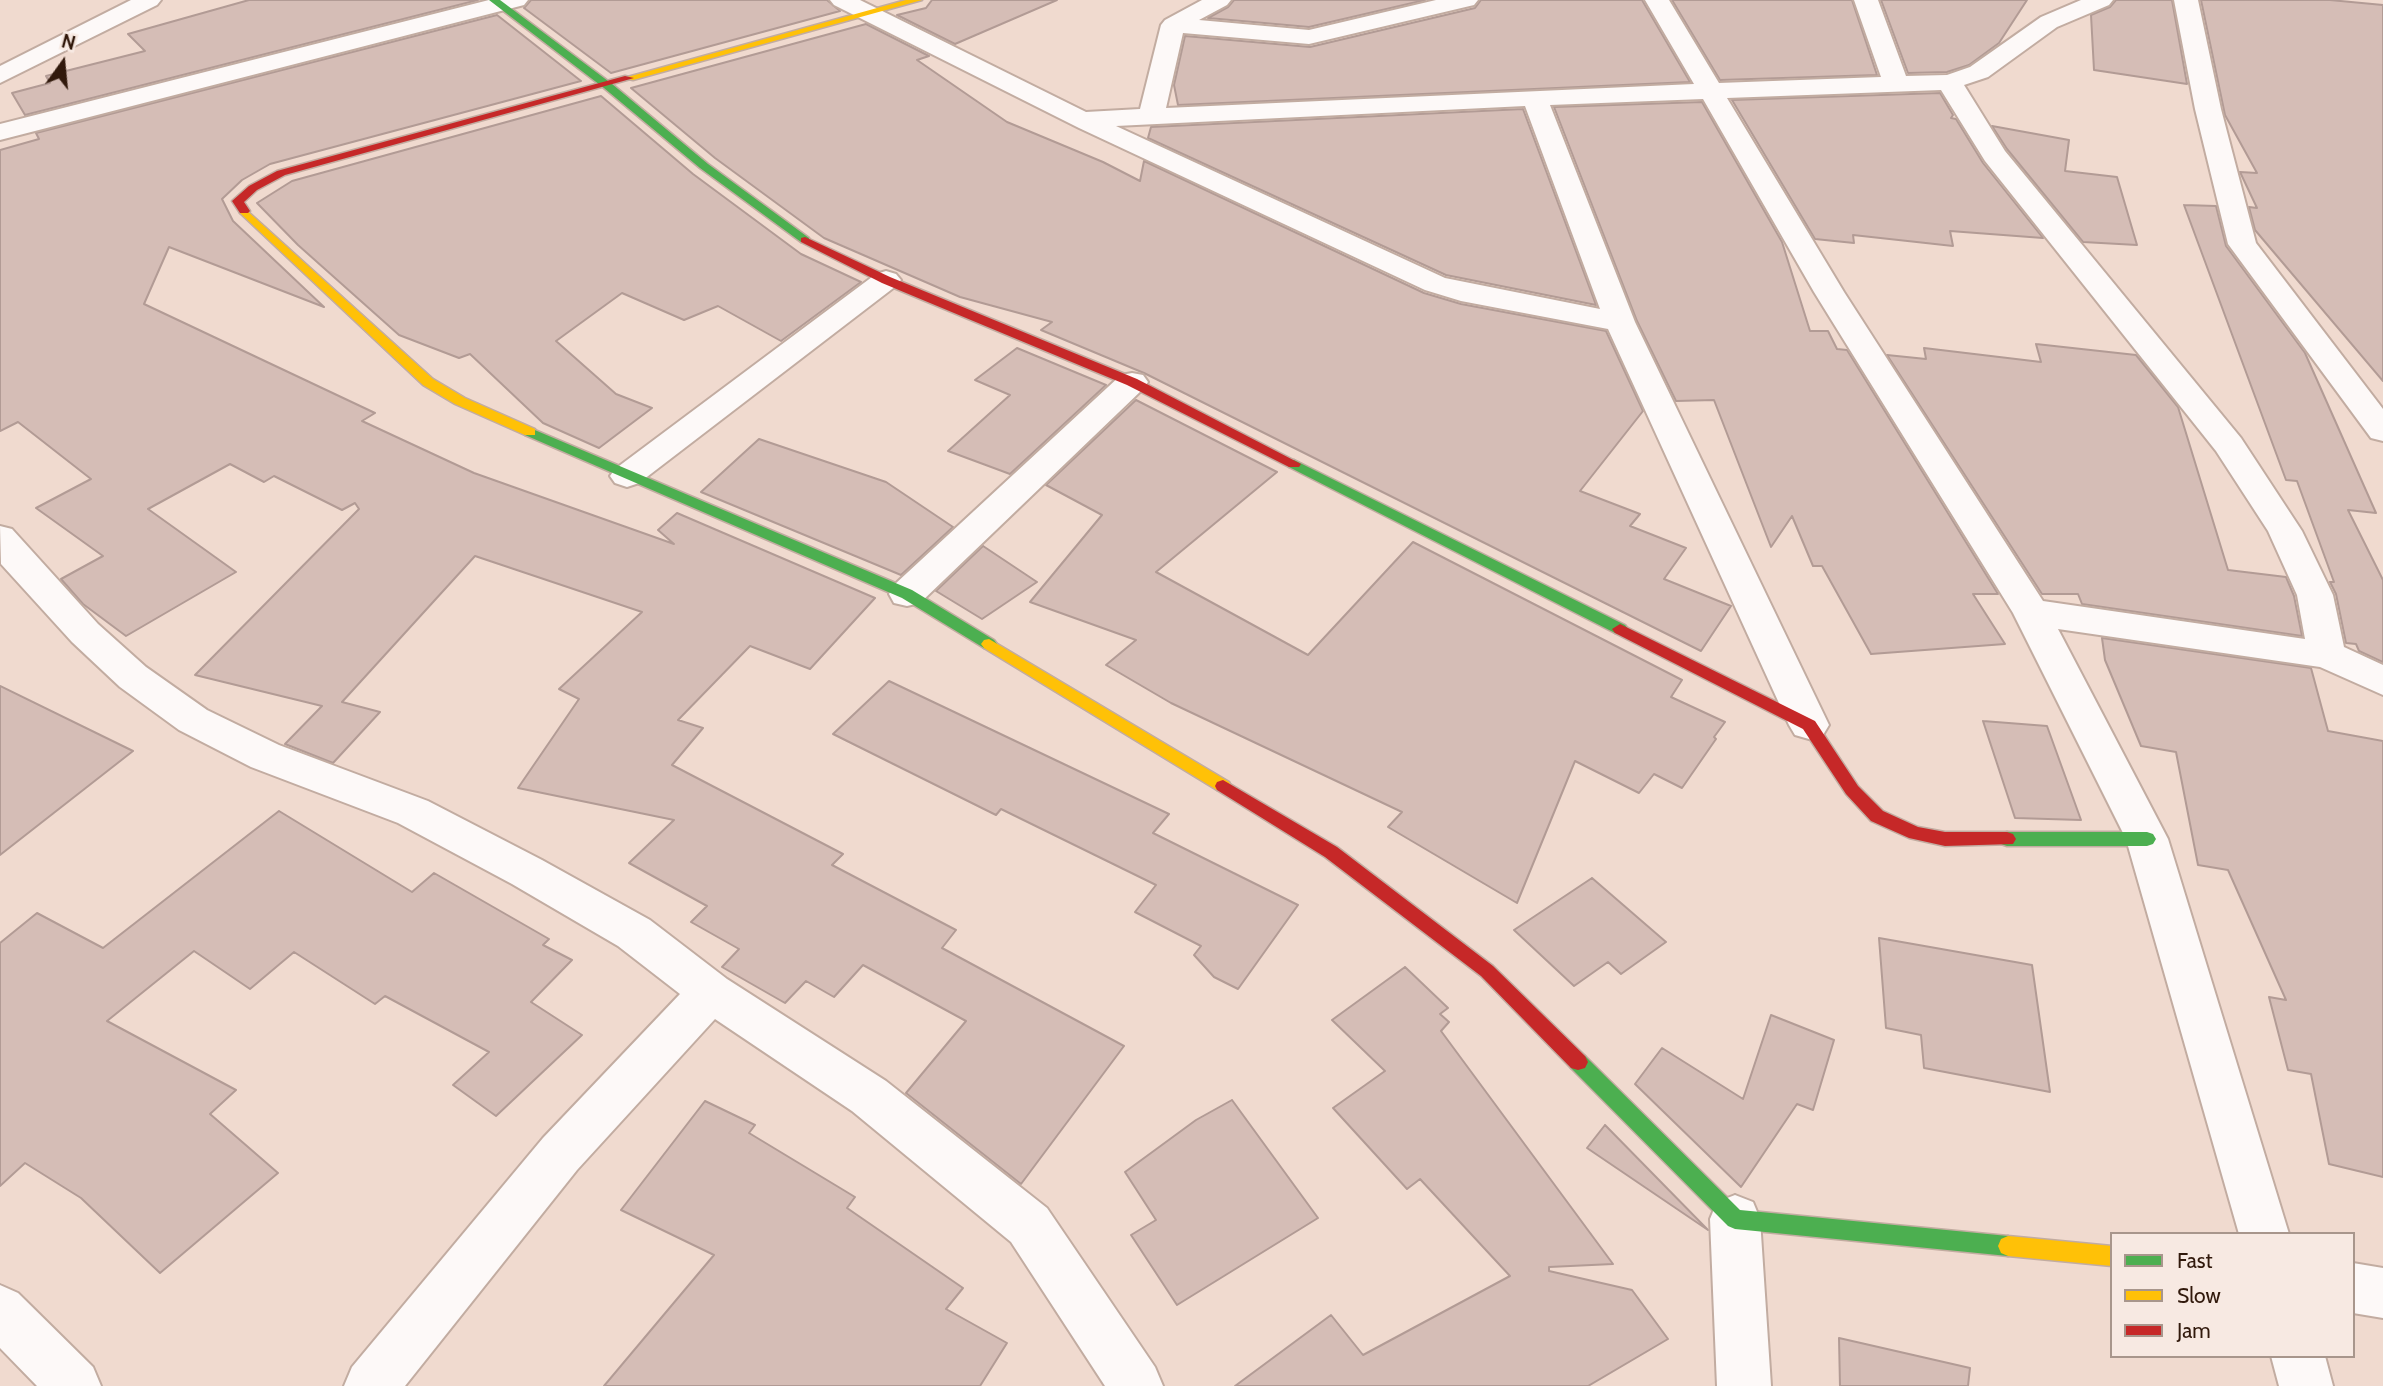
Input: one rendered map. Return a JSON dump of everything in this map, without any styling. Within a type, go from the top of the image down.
[{"type":"street","points":[[0,76],[149,0]]},
{"type":"street","points":[[842,0],[1082,120],[1435,284],[1461,292],[1620,322]]},
{"type":"street","points":[[916,0],[281,173],[253,188],[238,201],[245,213],[286,253],[428,382],[460,401],[627,475],[907,594],[1341,859],[1487,971],[1735,1219],[2110,1256]]},
{"type":"street","points":[[1151,118],[1173,25],[1219,0]]},
{"type":"street","points":[[1173,25],[1309,37],[1466,0]]},
{"type":"street","points":[[1657,0],[1829,292],[2031,612],[2147,839],[2263,1232]]},
{"type":"street","points":[[1867,0],[1896,84]]},
{"type":"street","points":[[1082,120],[1535,98],[1949,82],[1979,72],[2049,22],[2101,0]]},
{"type":"street","points":[[2186,0],[2208,110],[2242,244],[2383,431]]},
{"type":"street","points":[[0,132],[503,2],[704,166],[813,246],[886,280],[1132,382],[1809,725]]},
{"type":"street","points":[[1949,82],[1994,155],[2229,445],[2285,531],[2315,594],[2327,655]]},
{"type":"street","points":[[1535,98],[1620,322],[1809,725],[1852,790],[1877,816],[1914,833],[1945,839],[2147,839]]},
{"type":"street","points":[[627,475],[886,280]]},
{"type":"street","points":[[907,594],[1132,382]]},
{"type":"street","points":[[0,537],[85,634],[133,677],[193,720],[265,755],[412,812],[527,872],[634,933],[711,992],[869,1096],[1029,1225],[1136,1386]]},
{"type":"street","points":[[2031,612],[2327,655],[2383,681]]},
{"type":"street","points":[[371,1386],[560,1154],[711,992]]},
{"type":"street","points":[[1735,1219],[1744,1386]]},
{"type":"street","points":[[2355,1288],[2383,1293]]},
{"type":"street","points":[[0,1311],[74,1386]]},
{"type":"street","points":[[2298,1358],[2305,1386]]},
{"type":"building","points":[[249,0],[478,0],[25,115],[12,93],[50,83],[46,76],[145,51],[128,34]]},
{"type":"building","points":[[531,0],[827,0],[840,11],[611,73],[524,8]]},
{"type":"building","points":[[932,0],[1057,0],[955,44],[897,15],[926,8]]},
{"type":"building","points":[[1234,0],[1425,0],[1309,27],[1208,18],[1228,7]]},
{"type":"building","points":[[1481,0],[1642,0],[1690,82],[1178,105],[1174,85],[1185,36],[1310,47],[1475,8]]},
{"type":"building","points":[[1672,0],[1852,0],[1877,75],[1720,80]]},
{"type":"building","points":[[1881,0],[2027,0],[1999,43],[1969,65],[1947,72],[1908,73]]},
{"type":"building","points":[[2116,0],[2172,0],[2187,84],[2094,70],[2091,15],[2110,7]]},
{"type":"building","points":[[2201,0],[2330,0],[2383,5],[2383,381],[2255,230],[2249,207],[2257,208],[2240,172],[2257,173],[2225,115]]},
{"type":"building","points":[[497,15],[581,81],[270,164],[242,180],[222,199],[233,221],[324,307],[169,247],[144,304],[375,413],[362,421],[474,473],[674,544],[658,530],[677,513],[875,598],[810,669],[750,646],[678,720],[703,728],[672,765],[843,854],[832,865],[956,930],[942,948],[1124,1046],[1021,1184],[906,1093],[966,1021],[863,965],[834,997],[806,981],[785,1003],[722,967],[739,949],[691,922],[707,906],[629,863],[674,820],[518,788],[579,699],[559,689],[642,612],[475,556],[342,702],[380,712],[333,763],[285,744],[322,706],[195,675],[359,509],[355,503],[342,510],[274,476],[264,482],[230,464],[148,509],[236,572],[126,636],[83,604],[61,579],[103,556],[36,508],[91,479],[18,422],[0,431],[0,150],[39,139],[36,133]]},
{"type":"building","points":[[866,24],[929,56],[917,60],[1007,122],[1103,162],[1140,181],[1144,161],[1424,293],[1461,304],[1606,331],[1643,411],[1580,491],[1640,514],[1630,526],[1686,548],[1664,579],[1731,606],[1701,651],[1144,373],[1041,330],[1052,322],[960,297],[824,238],[715,158],[631,88]]},
{"type":"building","points":[[1940,93],[1953,115],[1951,118],[1956,119],[1983,163],[2043,238],[1950,231],[1953,246],[1853,235],[1854,243],[1815,239],[1732,100]]},
{"type":"building","points":[[601,96],[693,174],[801,254],[861,282],[781,341],[718,306],[684,320],[622,293],[556,341],[616,394],[652,408],[599,448],[543,423],[470,354],[459,358],[399,335],[298,245],[257,203],[292,181]]},
{"type":"building","points":[[1702,102],[1782,242],[1810,331],[1828,331],[1837,349],[1847,350],[1998,594],[1973,594],[2005,644],[1871,654],[1822,566],[1813,566],[1792,516],[1771,547],[1714,400],[1676,401],[1637,321],[1554,107]]},
{"type":"building","points":[[1523,109],[1596,305],[1446,275],[1148,138],[1151,127]]},
{"type":"building","points":[[1992,126],[2069,140],[2065,171],[2117,177],[2137,245],[2083,242],[2007,149]]},
{"type":"building","points":[[2184,205],[2216,206],[2226,246],[2305,353],[2376,513],[2348,510],[2383,580],[2383,662],[2359,651],[2356,644],[2346,643],[2336,594],[2330,582],[2334,582],[2297,481],[2286,480]]},
{"type":"building","points":[[2036,344],[2136,355],[2178,407],[2228,570],[2286,577],[2294,596],[2302,636],[2082,604],[2078,594],[2042,594],[1887,355],[1926,359],[1924,348],[2041,362]]},
{"type":"building","points":[[1017,348],[1106,385],[1010,474],[948,451],[1010,395],[975,380]]},
{"type":"building","points":[[1136,400],[1277,472],[1156,572],[1308,655],[1413,542],[1682,680],[1671,697],[1725,722],[1714,737],[1716,739],[1682,788],[1654,774],[1639,793],[1575,761],[1517,903],[1388,827],[1402,812],[1171,703],[1106,665],[1136,640],[1030,602],[1102,515],[1046,485]]},
{"type":"building","points":[[759,439],[886,482],[953,527],[901,575],[701,492]]},
{"type":"building","points":[[983,546],[1037,582],[982,619],[936,591]]},
{"type":"building","points":[[2102,638],[2311,668],[2328,731],[2383,741],[2383,1177],[2329,1164],[2311,1074],[2288,1070],[2269,997],[2286,1000],[2228,870],[2198,865],[2176,752],[2141,746],[2105,660]]},
{"type":"building","points":[[889,681],[1169,814],[1153,833],[1298,905],[1238,989],[1214,977],[1194,955],[1201,946],[1135,912],[1156,885],[1001,809],[996,815],[833,734]]},
{"type":"building","points":[[0,686],[133,751],[0,855]]},
{"type":"building","points":[[1983,721],[2047,726],[2081,820],[2015,818]]},
{"type":"building","points":[[279,811],[412,892],[434,873],[549,939],[543,945],[572,960],[531,1002],[582,1035],[496,1116],[453,1085],[489,1052],[385,996],[375,1004],[294,952],[250,989],[194,951],[107,1021],[236,1090],[210,1114],[278,1173],[160,1273],[81,1198],[25,1163],[0,1186],[0,943],[37,913],[103,948]]},
{"type":"building","points":[[1592,878],[1666,942],[1621,974],[1608,962],[1574,986],[1514,930]]},
{"type":"building","points":[[1879,938],[2032,965],[2050,1092],[1924,1068],[1921,1035],[1886,1028]]},
{"type":"building","points":[[1405,967],[1448,1008],[1440,1014],[1449,1022],[1441,1031],[1613,1264],[1549,1267],[1549,1271],[1632,1290],[1668,1339],[1588,1386],[1235,1386],[1331,1315],[1363,1355],[1510,1276],[1420,1179],[1407,1189],[1333,1108],[1385,1071],[1332,1020]]},
{"type":"building","points":[[1771,1015],[1834,1040],[1813,1110],[1797,1104],[1741,1187],[1635,1084],[1662,1048],[1743,1099]]},
{"type":"building","points":[[1232,1100],[1318,1218],[1177,1305],[1131,1235],[1156,1220],[1125,1172],[1196,1120]]},
{"type":"building","points":[[705,1101],[755,1125],[749,1133],[855,1197],[847,1208],[963,1288],[946,1309],[1007,1343],[980,1386],[604,1386],[714,1255],[621,1210]]},
{"type":"building","points":[[1605,1125],[1708,1230],[1587,1148]]},
{"type":"building","points":[[1839,1338],[1970,1368],[1968,1386],[1840,1386]]},
{"type":"traffic: fast","points":[[494,0],[608,86],[704,166],[805,240]]},
{"type":"traffic: fast","points":[[530,432],[907,594],[989,644]]},
{"type":"traffic: fast","points":[[1294,464],[1620,629]]},
{"type":"traffic: fast","points":[[2007,839],[2147,839]]},
{"type":"traffic: fast","points":[[1578,1062],[1735,1219],[2008,1246]]},
{"type":"traffic: slow","points":[[629,78],[917,0]]},
{"type":"traffic: slow","points":[[244,211],[428,382],[460,401],[530,432]]},
{"type":"traffic: slow","points":[[989,644],[1223,786]]},
{"type":"traffic: slow","points":[[2008,1246],[2110,1256]]},
{"type":"traffic: jam","points":[[244,211],[238,201],[253,188],[281,173],[629,78]]},
{"type":"traffic: jam","points":[[805,240],[886,280],[1132,382],[1294,464]]},
{"type":"traffic: jam","points":[[1620,629],[1809,725],[1852,790],[1877,816],[1915,833],[1945,839],[2007,839]]},
{"type":"traffic: jam","points":[[1223,786],[1331,852],[1487,971],[1578,1062]]}]
